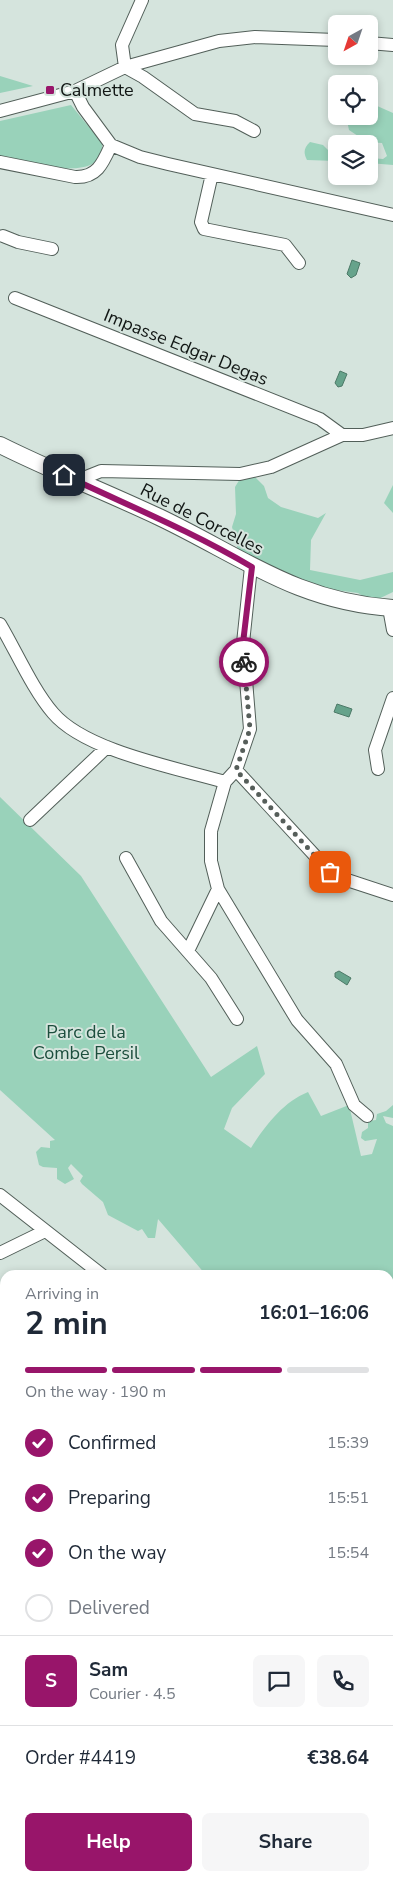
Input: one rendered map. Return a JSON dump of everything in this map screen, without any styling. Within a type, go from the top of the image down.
[{"type":"main road","name":"Rue de Corcelles","points":[[0,445],[81,484],[157,516],[252,567],[320,595],[391,608]]},
{"type":"street","points":[[125,67],[122,45],[142,0]]},
{"type":"street","points":[[0,111],[76,91],[125,67],[219,41],[255,37],[328,40]]},
{"type":"street","points":[[378,44],[393,45]]},
{"type":"street","points":[[125,67],[143,77],[195,114],[235,121],[254,131]]},
{"type":"street","points":[[76,91],[83,106],[111,145],[140,157],[393,215]]},
{"type":"street","points":[[0,162],[85,177],[99,168],[111,145]]},
{"type":"street","points":[[212,174],[201,222],[204,229],[285,245],[299,263]]},
{"type":"street","points":[[1,238],[52,249]]},
{"type":"street","name":"Impasse Edgar Degas","points":[[15,298],[320,418],[342,435]]},
{"type":"street","points":[[81,484],[86,477],[101,471],[225,475],[248,473],[271,467],[342,435],[363,435],[393,428]]},
{"type":"street","points":[[252,567],[243,643],[250,729],[236,770],[225,782],[215,814],[210,841],[211,861],[218,889],[297,1020],[336,1064],[354,1105],[367,1116]]},
{"type":"street","points":[[391,608],[393,630]]},
{"type":"street","points":[[0,624],[38,693],[52,713],[75,733],[107,747],[225,782]]},
{"type":"street","points":[[378,769],[375,750],[393,698]]},
{"type":"street","points":[[30,820],[107,747]]},
{"type":"street","points":[[236,770],[330,872],[341,878],[393,895]]},
{"type":"street","points":[[126,858],[160,921],[210,978],[237,1018]]},
{"type":"street","points":[[188,951],[218,889]]},
{"type":"street","points":[[0,1195],[96,1270]]},
{"type":"street","points":[[0,1253],[46,1231]]},
{"type":"green space","points":[[0,76],[33,86],[0,93]]},
{"type":"green space","points":[[71,105],[102,143],[100,156],[93,164],[82,168],[53,167],[15,161],[11,157],[0,156],[0,121]]},
{"type":"green space","points":[[378,106],[393,113],[393,165],[378,164],[378,159],[383,159],[387,156],[382,143],[378,143],[378,135],[356,135],[349,130],[348,125],[378,125]]},
{"type":"green space","points":[[310,142],[323,145],[328,150],[328,161],[307,160],[305,155],[306,146]]},
{"type":"green space","points":[[250,472],[264,486],[268,498],[281,507],[318,518],[326,513],[311,540],[310,570],[360,580],[393,572],[393,592],[372,602],[358,593],[321,588],[239,554],[232,527],[236,514],[235,487],[243,474]]},
{"type":"green space","points":[[393,485],[393,513],[384,503]]},
{"type":"green space","name":"Parc de la Combe Persil","points":[[0,797],[81,876],[211,1077],[257,1046],[265,1074],[232,1108],[224,1129],[251,1148],[262,1131],[283,1108],[308,1092],[321,1116],[349,1105],[361,1156],[372,1154],[377,1139],[365,1141],[361,1138],[362,1132],[368,1128],[368,1121],[376,1120],[377,1114],[386,1111],[393,1105],[393,1118],[383,1116],[386,1123],[393,1126],[393,1270],[202,1270],[158,1219],[155,1238],[148,1238],[142,1229],[138,1231],[108,1215],[103,1202],[82,1184],[80,1181],[83,1176],[71,1164],[68,1168],[74,1179],[65,1184],[57,1179],[57,1168],[39,1165],[36,1152],[41,1147],[50,1148],[50,1141],[55,1140],[0,1090]]},
{"type":"shaded area","points":[[352,260],[360,263],[356,275],[351,278],[347,274]]},
{"type":"shaded area","points":[[340,371],[347,374],[342,386],[338,387],[335,383]]},
{"type":"shaded area","points":[[337,704],[352,709],[349,717],[334,712]]},
{"type":"shaded area","points":[[339,971],[351,978],[347,985],[335,977],[335,973]]},
{"type":"way so far","points":[[244,662],[251,721],[236,770],[330,872]]},
{"type":"place","name":"Calmette","points":[[50,90]]},
{"type":"route","points":[[64,475],[157,516],[252,567],[243,643],[244,662]]}]
